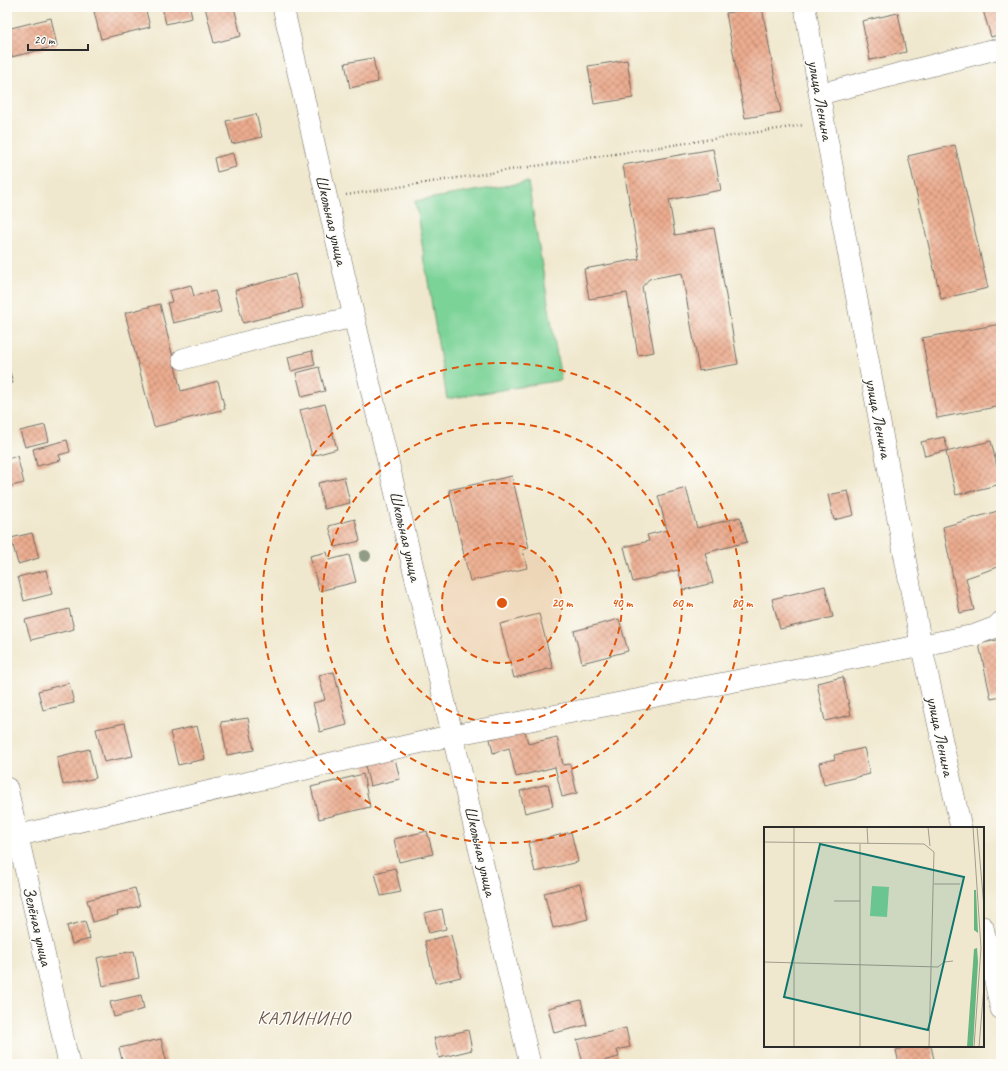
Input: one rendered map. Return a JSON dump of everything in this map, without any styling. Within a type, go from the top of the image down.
[{"type":"street","name":"Школьная улица","points":[[283,7],[530,1064]]},
{"type":"street","name":"улица Ленина","points":[[805,7],[824,122],[921,644],[961,827]]},
{"type":"street","points":[[820,94],[992,50]]},
{"type":"street","points":[[183,359],[268,336],[354,316]]},
{"type":"street","points":[[12,837],[454,735],[921,644],[975,635],[996,627],[1001,622]]},
{"type":"street","name":"Зелёная улица","points":[[7,788],[12,837],[69,1064]]},
{"type":"street","points":[[984,932],[1001,1009]]},
{"type":"path","points":[[327,198],[824,122]]},
{"type":"green space","points":[[528,182],[561,380],[447,399],[415,201]]},
{"type":"building","points":[[112,7],[145,7],[150,27],[101,39],[94,12]]},
{"type":"building","points":[[162,7],[190,7],[192,18],[166,24]]},
{"type":"building","points":[[205,7],[234,7],[241,36],[214,43]]},
{"type":"building","points":[[762,7],[781,112],[745,118],[726,13]]},
{"type":"building","points":[[982,7],[998,7],[1001,17],[1001,34],[991,37]]},
{"type":"building","points":[[898,13],[906,52],[870,60],[862,21]]},
{"type":"building","points":[[51,18],[57,46],[7,58],[7,29]]},
{"type":"building","points":[[373,58],[378,82],[350,88],[345,63]]},
{"type":"building","points":[[627,60],[633,98],[594,104],[588,66]]},
{"type":"building","points":[[256,114],[262,137],[232,144],[226,121]]},
{"type":"building","points":[[955,145],[988,288],[941,299],[908,156]]},
{"type":"building","points":[[713,149],[721,190],[669,200],[675,235],[714,228],[738,364],[699,371],[682,273],[649,279],[642,287],[654,352],[638,355],[627,293],[589,299],[584,269],[639,259],[623,165]]},
{"type":"building","points":[[233,153],[236,167],[217,172],[214,158]]},
{"type":"building","points":[[295,274],[303,308],[243,323],[235,290]]},
{"type":"building","points":[[191,285],[194,296],[215,291],[221,312],[173,323],[167,303],[172,302],[169,291]]},
{"type":"building","points":[[160,304],[181,391],[218,381],[225,409],[154,427],[125,313]]},
{"type":"building","points":[[1001,324],[1001,406],[937,418],[922,338]]},
{"type":"building","points":[[312,351],[315,365],[291,371],[288,357]]},
{"type":"building","points":[[319,367],[325,391],[302,397],[296,373]]},
{"type":"building","points":[[10,372],[13,383],[7,384],[7,373]]},
{"type":"building","points":[[325,404],[337,449],[312,456],[300,410]]},
{"type":"building","points":[[45,425],[49,441],[25,447],[20,431]]},
{"type":"building","points":[[944,437],[948,450],[925,456],[921,442]]},
{"type":"building","points":[[67,440],[70,452],[59,455],[61,460],[37,466],[33,449]]},
{"type":"building","points":[[991,441],[1001,484],[956,495],[946,452]]},
{"type":"building","points":[[17,456],[24,483],[7,487],[7,459]]},
{"type":"building","points":[[512,476],[529,548],[523,550],[527,568],[470,581],[449,490]]},
{"type":"building","points":[[344,477],[350,503],[324,509],[318,483]]},
{"type":"building","points":[[686,488],[697,528],[740,517],[747,542],[705,553],[713,583],[684,590],[678,570],[633,582],[624,547],[649,541],[647,535],[667,530],[658,496]]},
{"type":"building","points":[[848,491],[854,515],[834,520],[828,495]]},
{"type":"building","points":[[1001,510],[1001,566],[966,578],[974,610],[960,613],[943,527]]},
{"type":"building","points":[[355,519],[360,541],[335,547],[329,526]]},
{"type":"building","points":[[32,533],[39,558],[18,564],[11,538]]},
{"type":"building","points":[[327,552],[329,560],[349,555],[356,582],[319,591],[310,556]]},
{"type":"building","points":[[46,570],[52,594],[24,601],[18,577]]},
{"type":"building","points":[[825,586],[833,617],[780,629],[772,599]]},
{"type":"building","points":[[69,609],[74,629],[31,640],[25,620]]},
{"type":"building","points":[[539,614],[553,668],[514,678],[500,624]]},
{"type":"building","points":[[619,619],[628,651],[582,663],[574,631]]},
{"type":"building","points":[[1001,639],[1001,697],[991,699],[979,644]]},
{"type":"building","points":[[334,672],[347,725],[320,732],[313,703],[325,700],[319,675]]},
{"type":"building","points":[[843,677],[851,715],[825,721],[817,683]]},
{"type":"building","points":[[69,683],[74,703],[43,710],[38,691]]},
{"type":"building","points":[[248,718],[254,750],[227,755],[221,722]]},
{"type":"building","points":[[125,723],[133,756],[104,762],[96,729]]},
{"type":"building","points":[[197,726],[205,759],[178,765],[170,732]]},
{"type":"building","points":[[525,730],[528,744],[557,737],[563,765],[570,764],[577,793],[562,797],[555,767],[516,777],[509,748],[493,753],[490,739]]},
{"type":"building","points":[[864,748],[870,774],[824,785],[819,763],[835,759],[834,755]]},
{"type":"building","points":[[89,749],[96,778],[63,785],[57,757]]},
{"type":"building","points":[[394,755],[400,779],[370,786],[364,762]]},
{"type":"building","points":[[363,774],[370,807],[319,819],[311,787]]},
{"type":"building","points":[[548,784],[553,806],[525,813],[520,791]]},
{"type":"building","points":[[427,831],[433,854],[399,862],[394,839]]},
{"type":"building","points":[[571,832],[578,862],[535,872],[528,843]]},
{"type":"building","points":[[395,868],[401,892],[381,896],[375,873]]},
{"type":"building","points":[[580,884],[588,919],[553,928],[544,893]]},
{"type":"building","points":[[135,888],[140,906],[117,912],[118,915],[93,922],[87,900]]},
{"type":"building","points":[[442,909],[446,929],[429,933],[424,913]]},
{"type":"building","points":[[85,921],[90,939],[72,944],[67,926]]},
{"type":"building","points":[[451,935],[461,977],[435,983],[425,941]]},
{"type":"building","points":[[134,951],[139,978],[103,986],[97,958]]},
{"type":"building","points":[[141,995],[144,1009],[114,1017],[110,1002]]},
{"type":"building","points":[[581,1000],[587,1025],[554,1033],[548,1008]]},
{"type":"building","points":[[626,1028],[630,1047],[617,1050],[619,1057],[590,1064],[583,1064],[577,1040]]},
{"type":"building","points":[[468,1030],[472,1050],[439,1058],[434,1038]]},
{"type":"building","points":[[161,1039],[167,1064],[123,1064],[119,1048]]},
{"type":"building","points":[[908,1047],[931,1047],[935,1064],[899,1064],[896,1050]]},
{"type":"district","name":"КАЛИНИНО","points":[[304,1017]]}]
